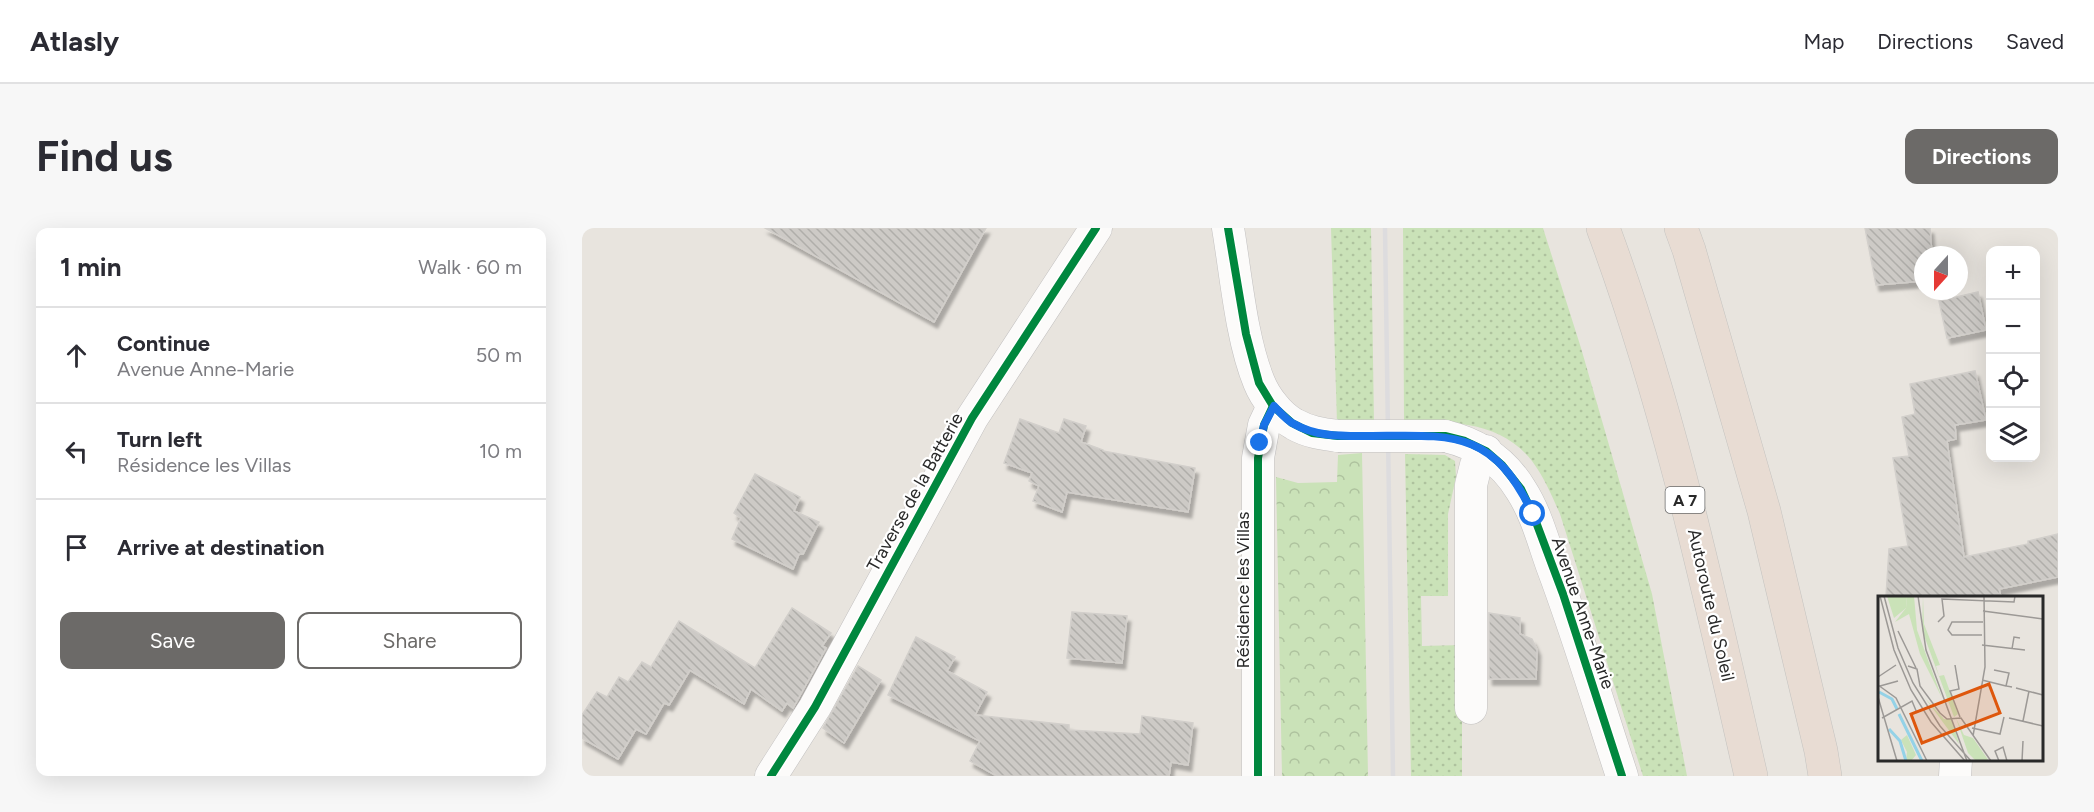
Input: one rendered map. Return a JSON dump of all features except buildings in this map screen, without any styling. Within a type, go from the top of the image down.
[{"type":"highway","name":"Autoroute du Soleil","points":[[1604,228],[1653,382],[1698,548],[1751,776]]},
{"type":"highway","points":[[1681,228],[1764,511],[1825,776]]},
{"type":"street","name":"Traverse de la Batterie","points":[[771,776],[815,707],[972,418],[1096,228]]},
{"type":"street","name":"Avenue Anne-Marie","points":[[1228,228],[1246,334],[1259,382],[1274,406],[1292,423],[1312,432],[1338,436],[1445,436],[1465,441],[1486,451],[1502,465],[1521,489],[1533,514],[1563,594],[1622,776]]},
{"type":"street","name":"Résidence les Villas","points":[[1258,776],[1258,458],[1264,425],[1274,406]]},
{"type":"street","points":[[1471,708],[1471,485],[1476,465],[1486,451]]},
{"type":"street","points":[[1955,776],[1956,761]]},
{"type":"green space","points":[[1331,228],[1371,228],[1374,422],[1337,423]]},
{"type":"green space","points":[[1403,228],[1543,228],[1581,348],[1652,594],[1687,776],[1643,776],[1560,514],[1532,461],[1505,438],[1490,431],[1456,423],[1404,421]]},
{"type":"green space","points":[[1362,453],[1368,776],[1282,776],[1276,477],[1298,483],[1337,482],[1338,455]]},
{"type":"green space","points":[[1405,454],[1445,455],[1455,461],[1456,477],[1448,514],[1448,596],[1421,596],[1422,646],[1462,645],[1462,776],[1411,776]]},
{"type":"railway","points":[[1385,228],[1393,776]]},
{"type":"cycle path","points":[[771,776],[815,707],[972,418],[1096,228]]},
{"type":"cycle path","points":[[1228,228],[1246,334],[1259,383],[1273,406],[1292,423],[1312,433],[1338,436],[1445,436],[1465,441],[1486,451],[1502,465],[1521,489],[1533,514],[1563,594],[1622,776]]},
{"type":"cycle path","points":[[1258,776],[1258,458],[1264,425],[1273,406]]},
{"type":"route","points":[[1260,443],[1264,425],[1274,406],[1292,423],[1312,432],[1338,436],[1445,436],[1465,441],[1486,451],[1502,465],[1521,489],[1533,514]]}]
